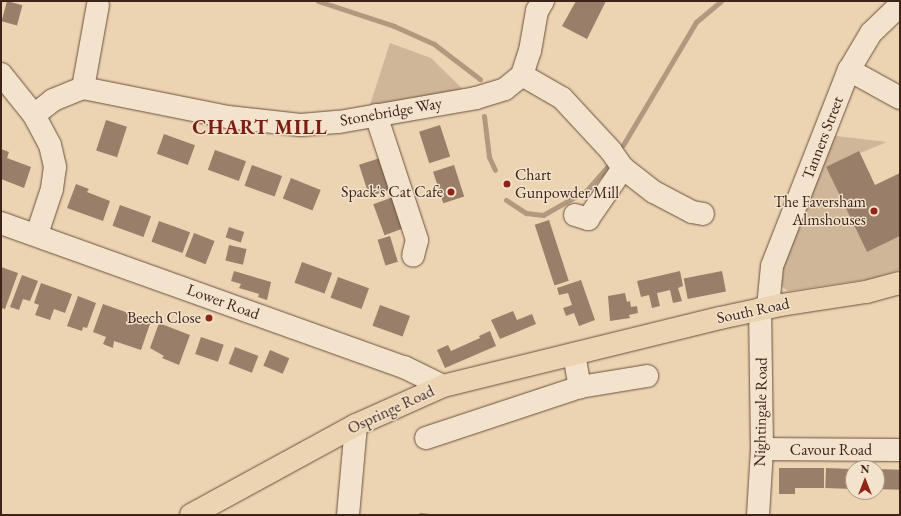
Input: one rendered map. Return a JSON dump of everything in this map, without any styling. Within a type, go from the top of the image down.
[{"type":"main road","name":"South Road","points":[[606,346],[764,308],[866,292],[900,283]]},
{"type":"main road","name":"Ospringe Road","points":[[191,515],[356,425],[443,386],[606,346]]},
{"type":"street","points":[[543,1],[537,11],[530,52],[522,75],[562,98],[611,151],[623,168],[654,192],[692,212],[703,214]]},
{"type":"street","points":[[34,115],[53,100],[84,88],[98,5]]},
{"type":"street","name":"Tanners Street","points":[[764,308],[774,262],[849,70],[871,33],[900,5]]},
{"type":"street","points":[[849,70],[900,98]]},
{"type":"street","points":[[1,74],[34,115],[50,145],[55,167],[52,189],[37,234]]},
{"type":"street","name":"Stonebridge Way","points":[[84,88],[228,117],[300,125],[376,115],[476,98],[505,89],[522,75]]},
{"type":"street","points":[[376,115],[417,240],[413,256]]},
{"type":"street","points":[[575,215],[588,219],[623,168]]},
{"type":"street","name":"Lower Road","points":[[1,223],[37,234],[404,367],[443,386]]},
{"type":"street","name":"Nightingale Road","points":[[758,515],[762,449],[764,308]]},
{"type":"street","points":[[574,354],[580,387]]},
{"type":"street","points":[[426,438],[580,387],[647,376]]},
{"type":"street","points":[[348,515],[356,425]]},
{"type":"street","name":"Cavour Road","points":[[762,449],[900,450]]},
{"type":"shaded area","points":[[390,43],[431,58],[472,98],[366,117]]},
{"type":"shaded area","points":[[828,135],[887,142],[826,167],[867,252],[900,236],[900,270],[871,279],[788,291],[780,285],[777,275]]},
{"type":"building","points":[[7,1],[22,5],[17,25],[2,21]]},
{"type":"building","points":[[576,1],[606,1],[587,39],[562,26]]},
{"type":"building","points":[[106,120],[127,127],[117,157],[96,150]]},
{"type":"building","points":[[440,125],[450,156],[429,163],[419,132]]},
{"type":"building","points":[[164,134],[195,145],[188,165],[157,154]]},
{"type":"building","points":[[1,149],[9,152],[7,158],[31,167],[24,188],[1,179]]},
{"type":"building","points":[[215,150],[246,161],[239,181],[208,170]]},
{"type":"building","name":"The Faversham Almshouses","points":[[859,151],[875,185],[900,173],[900,236],[867,252],[826,167]]},
{"type":"building","points":[[380,158],[390,189],[369,196],[359,165]]},
{"type":"building","points":[[252,165],[282,176],[275,197],[244,186]]},
{"type":"building","points":[[454,165],[464,196],[443,203],[433,172]]},
{"type":"building","points":[[291,178],[321,190],[312,210],[283,198]]},
{"type":"building","points":[[76,184],[89,189],[87,192],[110,201],[103,221],[67,208]]},
{"type":"building","points":[[393,197],[404,228],[385,235],[373,204]]},
{"type":"building","points":[[120,205],[151,216],[143,237],[112,226]]},
{"type":"building","points":[[549,220],[569,281],[555,286],[535,225]]},
{"type":"building","points":[[159,221],[190,232],[182,253],[151,242]]},
{"type":"building","points":[[229,227],[244,232],[241,242],[226,237]]},
{"type":"building","points":[[194,233],[215,241],[206,264],[185,256]]},
{"type":"building","points":[[390,236],[398,262],[385,266],[378,240]]},
{"type":"building","points":[[229,245],[247,249],[243,265],[225,261]]},
{"type":"building","points":[[302,262],[332,273],[325,294],[294,283]]},
{"type":"building","points":[[1,267],[18,273],[5,309],[1,308]]},
{"type":"building","points":[[234,271],[271,282],[267,300],[258,297],[259,294],[239,288],[241,284],[231,281]]},
{"type":"building","points":[[680,271],[683,286],[678,288],[682,301],[673,303],[670,290],[657,293],[660,306],[652,308],[649,295],[641,297],[637,281]]},
{"type":"building","points":[[722,271],[726,292],[688,299],[684,278]]},
{"type":"building","points":[[22,275],[38,281],[30,301],[23,299],[19,310],[10,307]]},
{"type":"building","points":[[338,277],[369,288],[361,309],[330,298]]},
{"type":"building","points":[[581,280],[595,320],[579,326],[574,313],[566,316],[563,308],[572,305],[568,293],[559,295],[557,288]]},
{"type":"building","points":[[41,283],[72,294],[65,313],[54,309],[50,320],[35,315],[39,305],[34,303]]},
{"type":"building","points":[[625,293],[627,302],[630,301],[631,307],[637,306],[638,313],[629,315],[630,318],[610,321],[608,296]]},
{"type":"building","points":[[78,296],[96,303],[87,328],[83,327],[82,331],[67,326]]},
{"type":"building","points":[[103,304],[151,321],[141,350],[114,341],[113,348],[103,344],[106,337],[93,332]]},
{"type":"building","points":[[380,305],[410,316],[403,337],[372,326]]},
{"type":"building","points":[[513,311],[517,320],[532,314],[536,324],[500,339],[491,320]]},
{"type":"building","points":[[159,323],[190,335],[179,365],[162,358],[164,356],[150,348]]},
{"type":"building","points":[[490,331],[496,346],[445,368],[437,350],[448,345],[451,351],[480,338],[479,336]]},
{"type":"building","points":[[201,337],[224,345],[218,362],[195,354]]},
{"type":"building","points":[[235,347],[258,356],[252,373],[229,364]]},
{"type":"building","points":[[270,350],[289,358],[283,374],[263,366]]},
{"type":"building","points":[[779,468],[824,468],[824,488],[795,488],[795,494],[779,494]]},
{"type":"building","points":[[826,468],[845,469],[845,489],[825,488]]},
{"type":"building","points":[[885,469],[900,470],[899,490],[885,489]]},
{"type":"building","points":[[420,513],[430,514],[430,515],[419,515]]},
{"type":"waterway","points":[[318,1],[394,26],[434,44],[480,79]]},
{"type":"waterway","points":[[623,145],[696,22],[721,1]]},
{"type":"waterway","points":[[484,116],[489,157],[495,170]]},
{"type":"waterway","points":[[506,200],[526,213],[543,215],[587,190],[609,165]]},
{"type":"place","name":"Chart Gunpowder Mill","points":[[507,184]]},
{"type":"place","name":"Spack's Cat Cafe","points":[[451,192]]},
{"type":"place","name":"The Faversham Almshouses","points":[[874,211]]},
{"type":"place","name":"Beech Close","points":[[209,318]]},
{"type":"district","name":"CHART MILL","points":[[260,127]]}]
